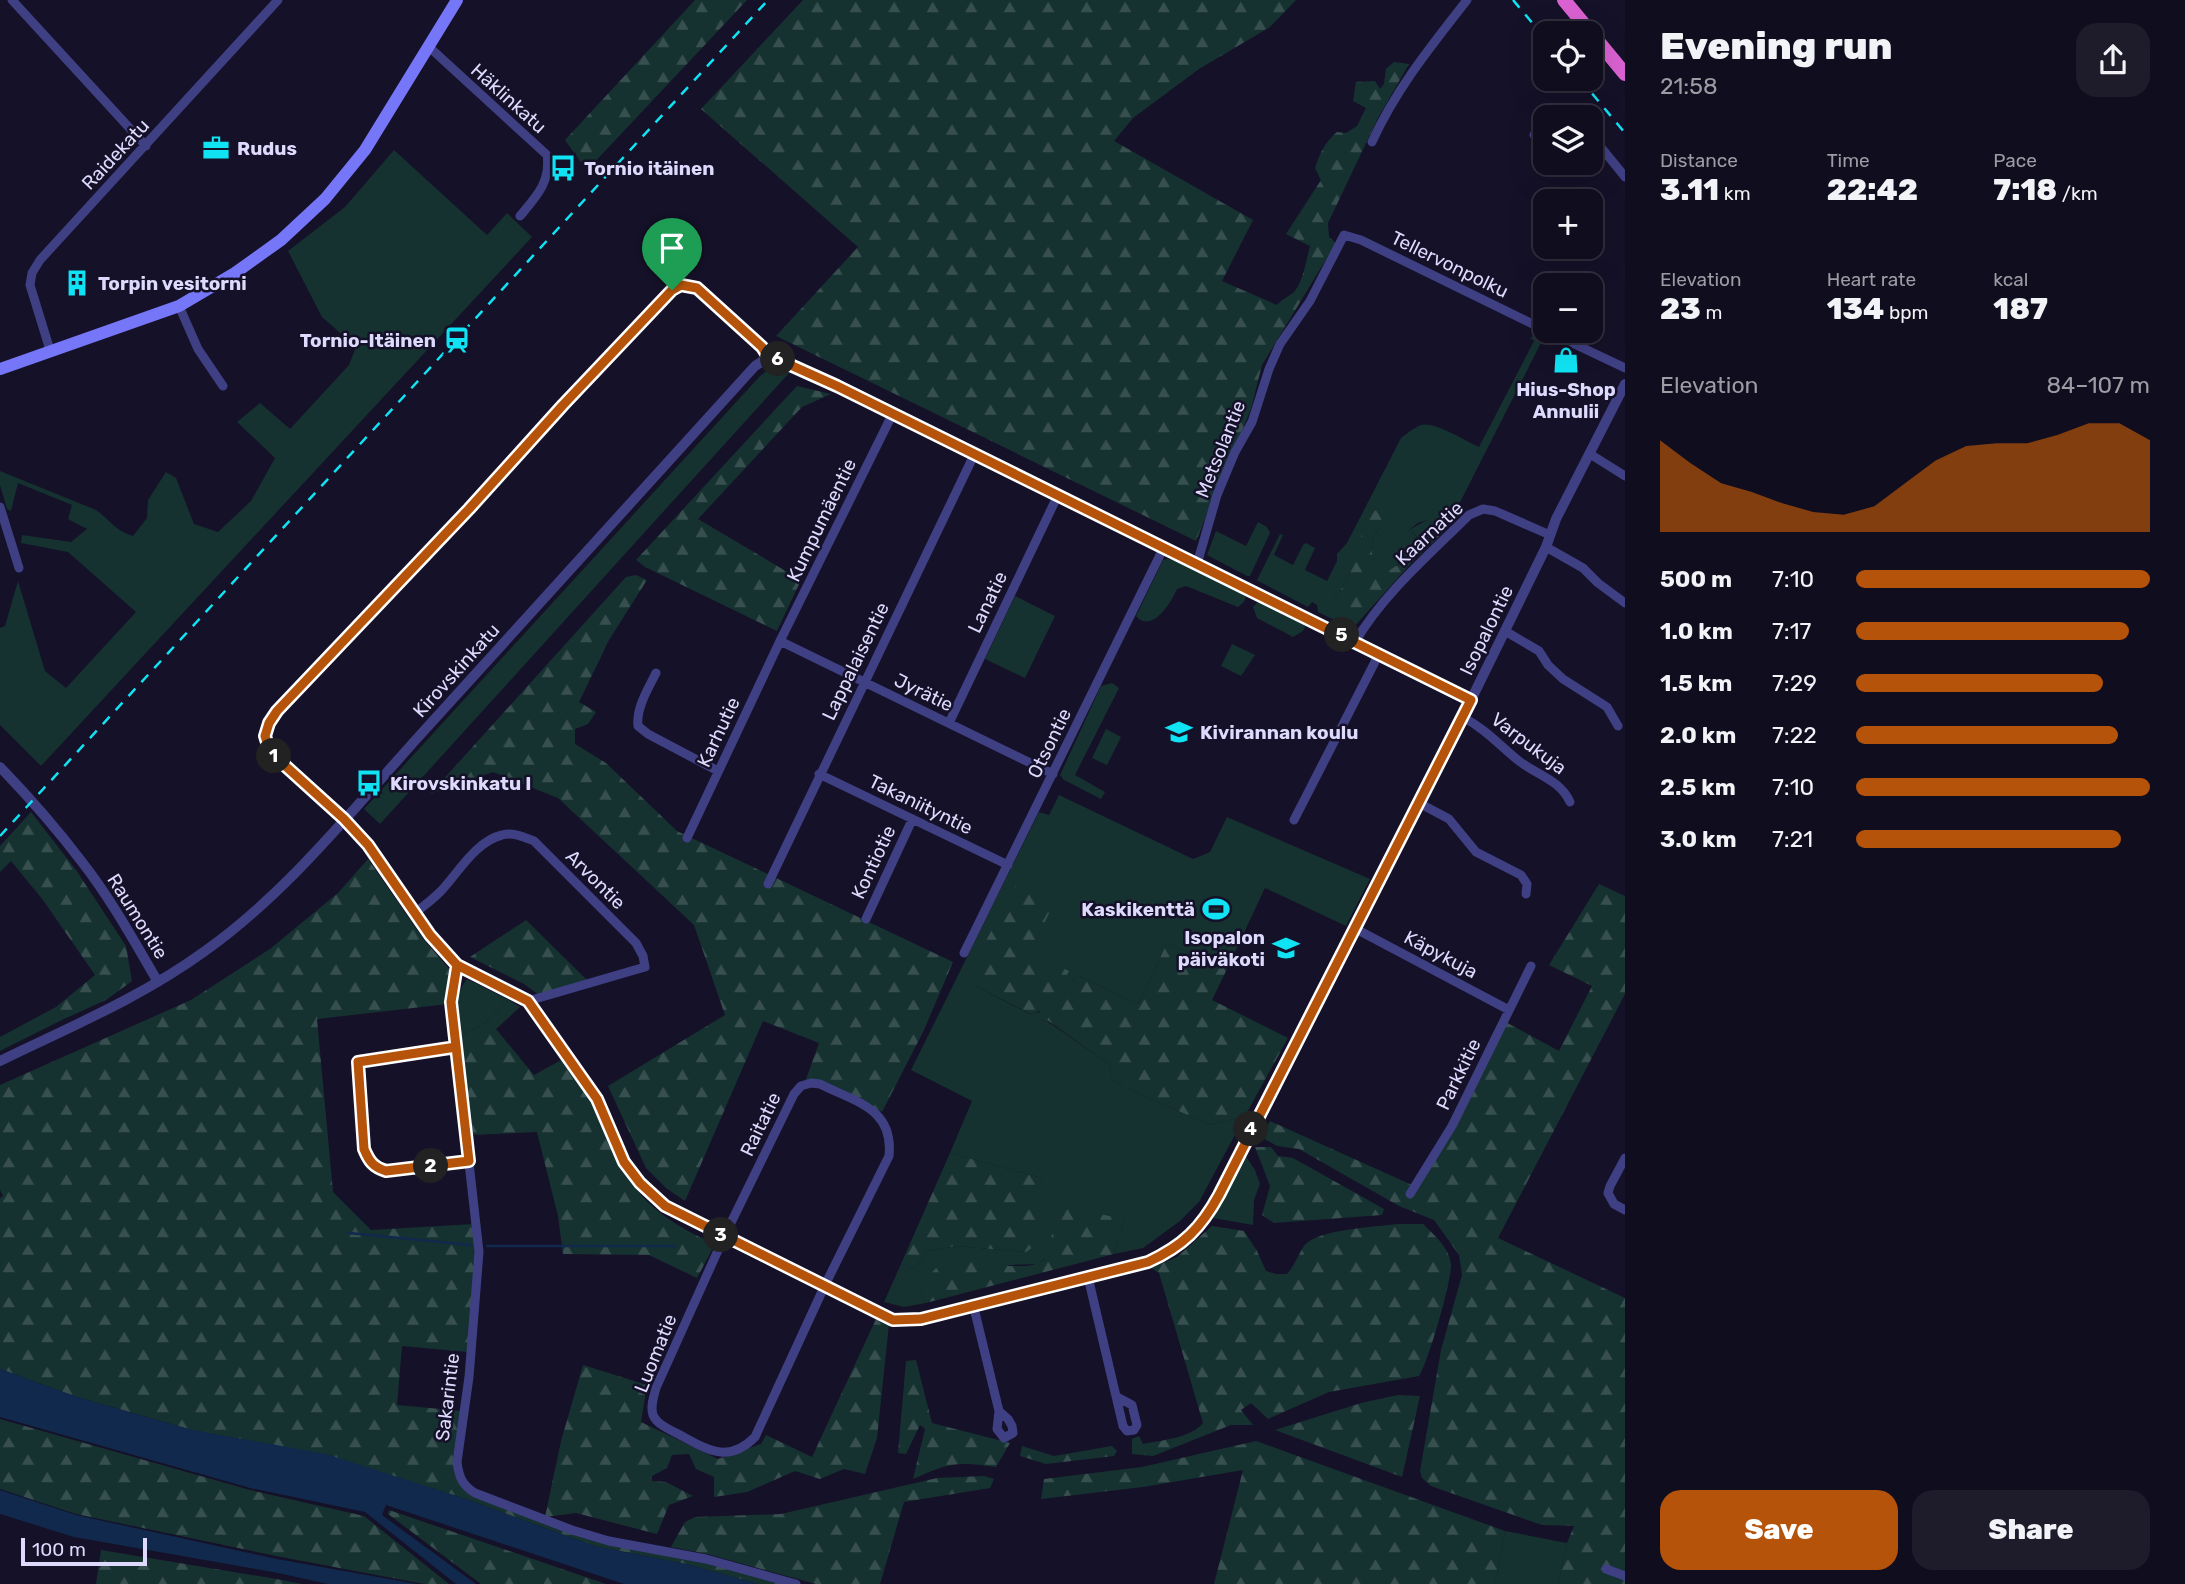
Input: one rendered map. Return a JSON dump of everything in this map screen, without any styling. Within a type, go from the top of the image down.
[{"type":"highway","points":[[1563,0],[1625,74]]},
{"type":"main road","points":[[0,369],[179,306],[235,274],[298,225],[365,150],[457,0]]},
{"type":"street","points":[[12,0],[146,146]]},
{"type":"street","name":"Raidekatu","points":[[50,350],[31,290],[32,273],[40,260],[278,0]]},
{"type":"street","points":[[1372,142],[1411,71],[1466,0]]},
{"type":"street","name":"Häklinkatu","points":[[428,46],[547,155],[548,165],[542,190],[520,216]]},
{"type":"street","points":[[1603,150],[1625,177]]},
{"type":"street","name":"Tellervonpolku","points":[[1340,239],[1347,234],[1361,240],[1533,324]]},
{"type":"street","name":"Metsolantie","points":[[1197,564],[1217,495],[1235,452],[1252,422],[1274,356],[1310,301],[1340,239]]},
{"type":"street","points":[[528,1001],[457,965],[440,949],[379,859],[344,819],[270,752],[265,736],[277,711],[672,290],[681,285],[697,288],[762,347],[765,359],[777,359],[893,413],[1471,700]]},
{"type":"street","points":[[179,306],[198,349],[223,386]]},
{"type":"street","points":[[1573,343],[1625,368]]},
{"type":"street","name":"Kirovskinkatu","points":[[158,982],[208,950],[270,897],[765,359]]},
{"type":"street","name":"Isopalontie","points":[[528,1001],[597,1099],[624,1162],[640,1183],[665,1206],[893,1320],[921,1319],[1148,1262],[1182,1243],[1214,1205],[1471,700],[1625,384]]},
{"type":"street","name":"Kumpumäentie","points":[[780,641],[893,413]]},
{"type":"street","points":[[1590,454],[1625,476]]},
{"type":"street","name":"Lappalaisentie","points":[[768,884],[974,455]]},
{"type":"street","name":"Lanatie","points":[[948,723],[1058,497]]},
{"type":"street","points":[[0,507],[19,568]]},
{"type":"street","name":"Kaarnatie","points":[[1355,642],[1377,609],[1394,590],[1469,515],[1483,509],[1495,511],[1550,535]]},
{"type":"street","name":"Otsontie","points":[[964,953],[1164,547]]},
{"type":"street","points":[[1546,547],[1583,568],[1605,590],[1625,603]]},
{"type":"street","points":[[1505,631],[1539,651],[1548,665],[1563,679],[1607,707],[1618,726]]},
{"type":"street","name":"Jyrätie","points":[[780,641],[1053,774]]},
{"type":"street","name":"Karhutie","points":[[687,838],[780,641]]},
{"type":"street","points":[[1294,820],[1379,654]]},
{"type":"street","points":[[656,673],[641,705],[637,718],[638,726],[718,771]]},
{"type":"street","name":"Varpukuja","points":[[1462,717],[1491,735],[1521,763],[1559,786],[1570,802]]},
{"type":"street","name":"Raumontie","points":[[0,767],[34,803],[83,863],[120,916],[158,982],[0,1060]]},
{"type":"street","name":"Takaniityntie","points":[[819,774],[1007,865]]},
{"type":"street","points":[[1419,803],[1449,819],[1476,852],[1521,875],[1527,884],[1526,894]]},
{"type":"street","name":"Kontiotie","points":[[866,919],[912,820]]},
{"type":"street","name":"Arvontie","points":[[415,912],[440,891],[476,851],[489,841],[510,834],[521,835],[534,841],[636,943],[645,967],[528,1001]]},
{"type":"street","name":"Käpykuja","points":[[1356,929],[1508,1010]]},
{"type":"street","name":"Sakarintie","points":[[457,965],[451,1002],[479,1252],[469,1377],[457,1462],[459,1476],[475,1493],[572,1531],[609,1541],[706,1559],[796,1584]]},
{"type":"street","name":"Parkkitie","points":[[1410,1194],[1448,1135],[1531,966]]},
{"type":"street","points":[[456,1047],[358,1062],[364,1149],[368,1160],[375,1167],[386,1171],[469,1161]]},
{"type":"street","name":"Raitatie","points":[[724,1237],[794,1094],[801,1086],[820,1084],[884,1120],[890,1144],[889,1156],[825,1285]]},
{"type":"street","points":[[1625,1158],[1608,1194],[1614,1204],[1625,1210]]},
{"type":"street","name":"Luomatie","points":[[724,1237],[656,1388],[652,1406],[654,1417],[661,1425],[710,1451],[735,1451],[746,1446],[755,1437],[825,1285]]},
{"type":"street","points":[[1088,1277],[1117,1397]]},
{"type":"street","points":[[973,1304],[999,1411]]},
{"type":"street","points":[[1606,1569],[1625,1576]]},
{"type":"green space","points":[[695,0],[747,0],[590,167],[580,161],[565,140]]},
{"type":"green space","points":[[803,0],[1296,0],[1270,27],[1199,69],[1133,118],[1114,141],[1253,220],[1222,281],[1277,305],[1295,291],[1301,281],[1310,246],[1286,234],[1321,180],[1315,168],[1321,153],[1337,132],[1346,133],[1357,126],[1366,108],[1353,101],[1356,82],[1375,81],[1380,89],[1384,84],[1386,69],[1394,62],[1409,64],[1378,118],[1328,223],[1329,237],[1336,243],[1262,365],[1251,409],[1196,541],[776,336],[858,247],[701,109]]},
{"type":"green space","points":[[394,150],[487,235],[507,213],[532,237],[41,766],[0,725],[0,628],[5,626],[18,581],[45,671],[66,688],[136,612],[68,552],[21,543],[22,535],[71,542],[87,529],[68,519],[72,505],[18,483],[11,511],[7,509],[0,485],[0,471],[96,510],[133,536],[147,518],[148,500],[166,472],[176,478],[194,524],[218,532],[251,501],[275,458],[237,422],[260,403],[290,429],[349,365],[356,347],[322,317],[288,251],[345,207]]},
{"type":"green space","points":[[1533,343],[1541,343],[1442,534],[1427,520],[1418,523],[1409,530],[1419,541],[1420,555],[1414,560],[1405,558],[1387,573],[1376,564],[1372,551],[1377,531],[1382,526],[1394,526],[1395,509],[1386,507],[1339,593],[1332,599],[1352,629],[1318,612],[1317,605],[1312,602],[1308,607],[1257,580],[1280,534],[1283,535],[1274,555],[1293,565],[1306,543],[1315,548],[1305,570],[1327,581],[1337,561],[1337,554],[1347,543],[1401,438],[1418,426],[1434,426],[1479,447]]},
{"type":"green space","points":[[778,368],[790,372],[380,824],[364,809],[760,376],[769,369]]},
{"type":"green space","points":[[797,386],[831,394],[802,407],[698,519],[801,580],[777,631],[645,567],[636,560]]},
{"type":"green space","points":[[1383,505],[1395,509],[1401,515],[1401,520],[1394,526],[1382,526],[1377,531],[1372,544],[1376,564],[1387,572],[1409,557],[1414,560],[1352,629],[1334,610],[1332,599],[1339,593],[1361,552],[1361,534],[1369,515]]},
{"type":"green space","points":[[1427,520],[1442,534],[1420,555],[1419,540],[1409,530]]},
{"type":"green space","points":[[1258,522],[1267,527],[1270,533],[1250,576],[1207,555],[1216,531],[1246,546]]},
{"type":"green space","points":[[1163,560],[1176,560],[1243,594],[1246,597],[1244,602],[1238,607],[1186,586],[1177,589],[1170,602],[1154,619],[1142,621],[1136,616]]},
{"type":"green space","points":[[636,575],[647,580],[609,640],[579,702],[596,712],[588,724],[575,729],[575,744],[606,763],[677,831],[953,962],[924,1030],[882,1112],[821,1082],[805,1082],[819,1043],[763,1021],[685,1201],[666,1188],[646,1168],[608,1086],[725,1015],[694,925],[558,798],[493,772],[430,794],[626,577]]},
{"type":"green space","points":[[1015,596],[1055,616],[1025,678],[985,659]]},
{"type":"green space","points":[[1258,602],[1303,624],[1303,631],[1293,637],[1257,618],[1253,607]]},
{"type":"green space","points":[[1232,644],[1255,655],[1241,676],[1221,666]]},
{"type":"green space","points":[[1112,683],[1119,688],[1075,775],[1105,792],[1101,799],[1064,780],[1060,775],[1101,686]]},
{"type":"green space","points":[[1106,729],[1121,737],[1107,765],[1092,758]]},
{"type":"green space","points":[[1059,795],[1193,859],[1210,852],[1227,817],[1370,879],[1346,926],[1265,888],[1227,969],[1167,943],[1138,1004],[1077,975],[1047,1021],[1109,1064],[1112,1078],[1122,1086],[1210,1125],[1245,1116],[1199,1202],[1180,1221],[1143,1248],[1114,1254],[1125,1219],[1045,1258],[1038,1264],[1010,1265],[919,1290],[926,1303],[904,1307],[884,1302],[901,1264],[913,1269],[928,1251],[956,1246],[1026,1252],[1042,1178],[950,1153],[972,1101],[911,1070],[1039,812],[1049,815]],"holes":[[[1054,901],[1030,953],[1040,1012],[1030,1014],[975,986]]]},
{"type":"green space","points":[[31,812],[76,870],[126,946],[132,981],[106,1000],[64,1019],[56,1007],[95,975],[43,900],[11,861],[0,872],[0,846]]},
{"type":"green space","points":[[368,859],[424,940],[455,973],[448,1004],[317,1019],[333,1192],[371,1230],[474,1224],[478,1260],[468,1352],[402,1346],[397,1405],[462,1411],[460,1485],[571,1533],[705,1562],[781,1584],[758,1584],[686,1564],[594,1546],[466,1499],[326,1455],[192,1430],[77,1397],[0,1369],[0,1198],[3,1196],[0,1190],[0,1085],[191,1000],[270,949],[338,893]]},
{"type":"green space","points":[[1017,883],[1055,901],[1030,953],[1069,971],[1050,1003],[1031,1014],[975,986],[967,976]]},
{"type":"green space","points":[[1599,884],[1625,896],[1625,994],[1498,1238],[1625,1298],[1625,1584],[1558,1584],[1567,1543],[1574,1526],[1542,1525],[1431,1486],[1422,1478],[1420,1471],[1441,1350],[1462,1275],[1459,1255],[1434,1220],[1399,1206],[1299,1149],[1277,1146],[1261,1137],[1270,1121],[1412,1185],[1448,1126],[1500,1019],[1559,1051],[1592,986],[1549,965]]},
{"type":"green space","points":[[526,920],[589,982],[539,995],[524,984],[470,957]]},
{"type":"green space","points":[[1167,943],[1227,969],[1212,1000],[1288,1038],[1245,1116],[1210,1125],[1122,1086],[1112,1078],[1109,1064],[1047,1020],[1077,975],[1138,1004]]},
{"type":"green space","points":[[467,979],[509,1000],[485,1023],[459,1037],[458,1000]]},
{"type":"green space","points":[[509,1000],[520,1007],[496,1029],[534,1075],[565,1058],[592,1098],[617,1158],[635,1188],[652,1206],[672,1221],[715,1244],[697,1278],[649,1255],[563,1254],[558,1216],[537,1132],[471,1135],[459,1037],[485,1023]]},
{"type":"green space","points":[[56,1007],[64,1019],[0,1051],[0,1037]]},
{"type":"green space","points":[[1255,1147],[1271,1147],[1278,1156],[1293,1158],[1384,1209],[1382,1215],[1274,1223],[1262,1215],[1270,1186]]},
{"type":"green space","points":[[950,1153],[1042,1178],[1033,1247],[1026,1252],[956,1246],[928,1251],[913,1269],[901,1264]]},
{"type":"green space","points":[[1245,1155],[1260,1184],[1254,1200],[1253,1225],[1213,1218]]},
{"type":"green space","points":[[1058,1206],[1125,1219],[1114,1254],[926,1303],[919,1290],[932,1272],[950,1261],[1028,1266],[1045,1258]]},
{"type":"green space","points":[[1398,1224],[1423,1224],[1444,1247],[1451,1264],[1439,1321],[1419,1376],[1329,1392],[1268,1419],[1251,1403],[1241,1410],[1253,1425],[1231,1425],[1153,1456],[1132,1454],[1132,1439],[1139,1436],[1143,1444],[1167,1440],[1191,1432],[1203,1423],[1159,1273],[1151,1268],[1177,1257],[1212,1226],[1244,1231],[1266,1271],[1287,1274],[1304,1246],[1311,1240],[1334,1232]]},
{"type":"green space","points":[[876,1319],[889,1324],[877,1438],[865,1474],[844,1469],[820,1479],[795,1471],[747,1492],[714,1497],[714,1477],[696,1469],[689,1454],[672,1455],[667,1468],[652,1476],[652,1481],[666,1482],[693,1496],[669,1505],[657,1534],[576,1513],[545,1517],[561,1441],[583,1365],[647,1385],[641,1422],[718,1459],[761,1444],[766,1435],[812,1457]]},
{"type":"green space","points":[[916,1360],[932,1423],[1010,1443],[996,1467],[953,1465],[913,1479],[925,1429],[920,1425],[906,1454],[898,1453],[906,1361]]},
{"type":"green space","points":[[1398,1395],[1420,1396],[1402,1477],[1275,1430],[1361,1403]]},
{"type":"green space","points":[[0,1419],[250,1490],[364,1516],[449,1584],[424,1584],[76,1514],[0,1489]]},
{"type":"green space","points":[[1256,1441],[1505,1531],[1495,1584],[1214,1584],[1243,1470],[1143,1487],[1041,1499],[1044,1479],[1142,1467]]},
{"type":"green space","points":[[1022,1446],[1054,1456],[1112,1446],[1117,1451],[1114,1456],[1046,1464],[1020,1456]]},
{"type":"green space","points":[[984,1476],[994,1479],[990,1488],[904,1502],[880,1584],[816,1584],[707,1554],[671,1547],[685,1522],[695,1517],[781,1514],[937,1478]]},
{"type":"green space","points":[[389,1510],[606,1584],[481,1584],[388,1514]]},
{"type":"green space","points":[[1505,1531],[1567,1543],[1558,1584],[1495,1584]]},
{"type":"green space","points":[[101,1550],[282,1580],[302,1584],[96,1584]]},
{"type":"water","points":[[0,1369],[77,1397],[192,1430],[326,1454],[466,1499],[594,1546],[686,1564],[758,1584],[624,1584],[386,1505],[382,1515],[476,1584],[456,1584],[365,1512],[250,1488],[0,1417]]},
{"type":"water","points":[[0,1490],[76,1515],[277,1559],[417,1584],[328,1584],[74,1537],[0,1514]]},
{"type":"waterway","points":[[349,1233],[471,1245]]},
{"type":"waterway","points":[[487,1246],[675,1246]]},
{"type":"railway","points":[[0,836],[768,0]]},
{"type":"railway","points":[[1513,0],[1533,24]]},
{"type":"railway","points":[[1590,91],[1625,133]]},
{"type":"place","name":"Rudus","points":[[216,148]]},
{"type":"place","name":"Tornio itäinen","points":[[563,168]]},
{"type":"place","name":"Torpin vesitorni","points":[[77,283]]},
{"type":"place","name":"Tornio-Itäinen","points":[[457,340]]},
{"type":"place","name":"Hius-Shop Annulii","points":[[1566,360]]},
{"type":"place","name":"Kivirannan koulu","points":[[1179,732]]},
{"type":"place","name":"Kirovskinkatu I","points":[[369,783]]},
{"type":"place","name":"Kaskikenttä","points":[[1216,909]]},
{"type":"place","name":"Isopalon päiväkoti","points":[[1286,948]]},
{"type":"route","points":[[672,290],[277,711],[269,723],[265,736],[270,752],[344,819],[368,845],[440,949],[457,965],[451,1002],[456,1047],[358,1062],[364,1149],[368,1160],[375,1167],[386,1171],[469,1161],[451,1002],[453,985],[457,965],[528,1001],[597,1099],[624,1162],[640,1183],[665,1206],[893,1320],[921,1319],[1148,1262],[1170,1252],[1193,1233],[1219,1195],[1471,700],[893,413],[777,359],[769,358],[762,347],[697,288],[681,285],[672,290]]}]
